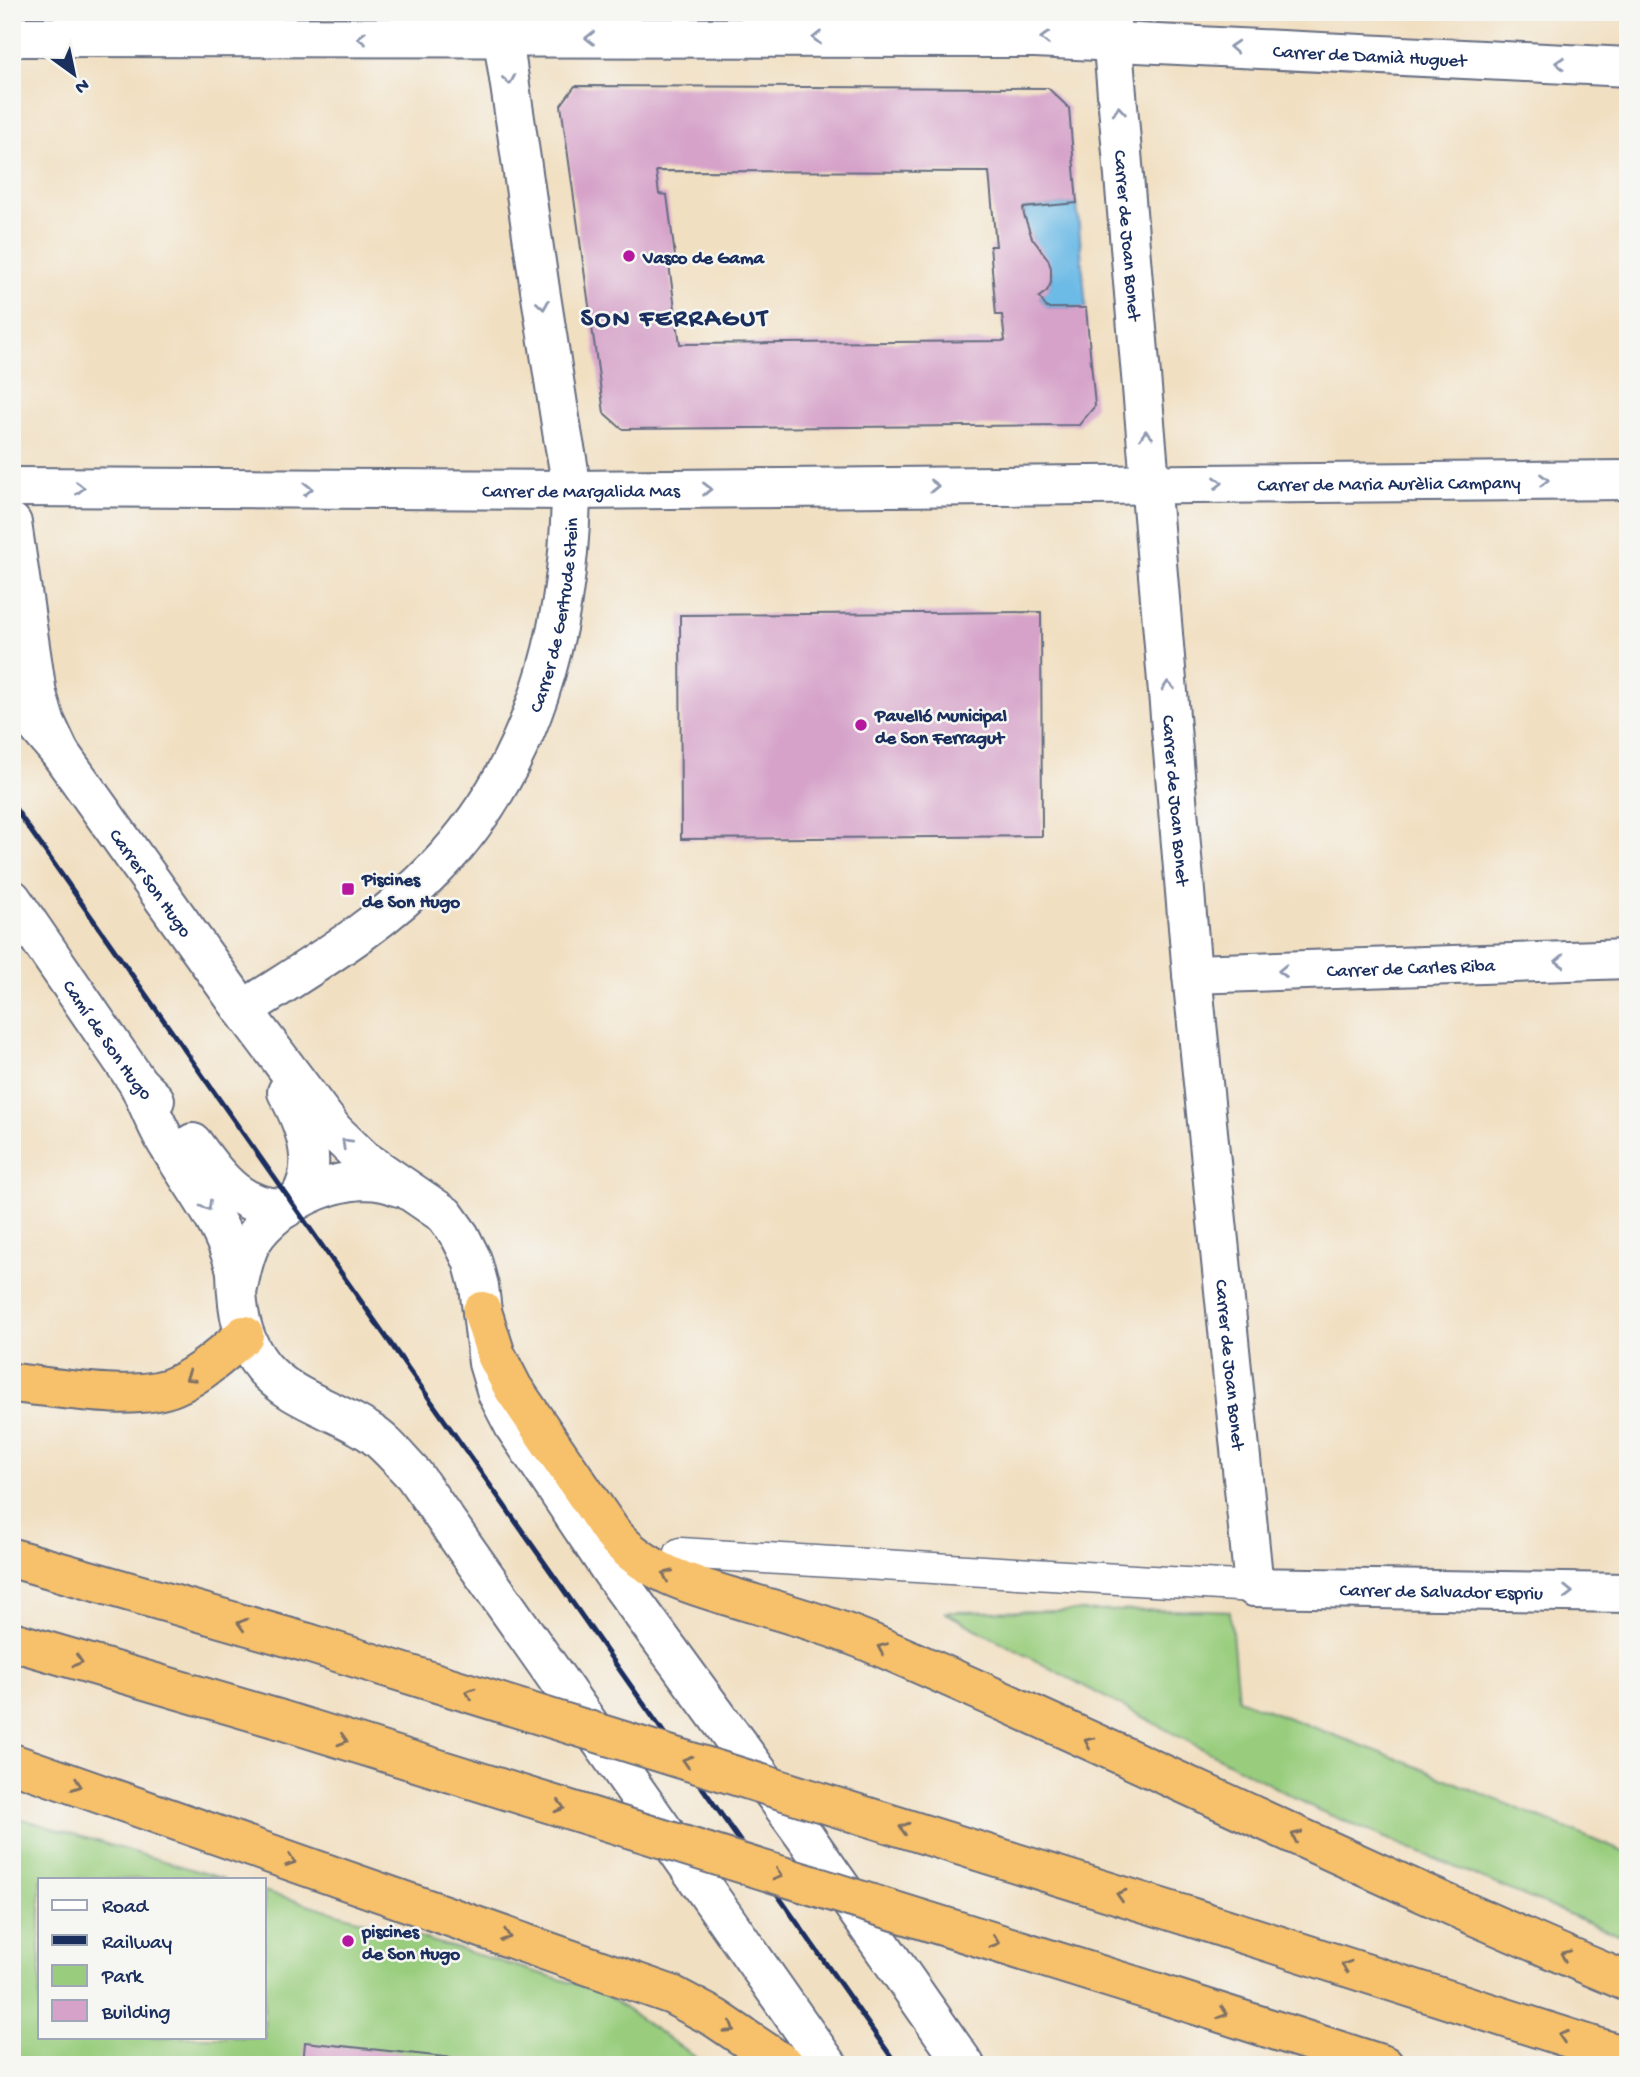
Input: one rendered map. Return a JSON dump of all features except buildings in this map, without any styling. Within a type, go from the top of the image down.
[{"type":"highway","points":[[482,1311],[500,1364],[525,1407],[623,1546],[652,1567],[688,1584],[783,1612],[872,1643],[1359,1864],[1628,1982]]},
{"type":"highway","points":[[12,1382],[130,1395],[157,1392],[192,1376],[244,1335]]},
{"type":"highway","points":[[12,1558],[308,1643],[1187,1916],[1628,2057]]},
{"type":"highway","points":[[12,1641],[278,1719],[1384,2065]]},
{"type":"highway","points":[[12,1763],[672,1995],[715,2018],[785,2065]]},
{"type":"street","name":"Carrer de Damià Huguet","points":[[12,37],[500,25],[1035,38],[1112,27],[1628,66]]},
{"type":"street","name":"Carrer de Gertrude Stein","points":[[243,1010],[360,933],[401,901],[435,870],[462,839],[495,792],[528,725],[555,641],[563,595],[571,490],[500,25]]},
{"type":"street","name":"Carrer de Joan Bonet","points":[[1112,27],[1192,974],[1254,1587]]},
{"type":"street","name":"Carrer de Maria Aurèlia Campany","points":[[1150,483],[1628,480]]},
{"type":"street","name":"Carrer de Margalida Mas","points":[[12,487],[571,490],[1150,483]]},
{"type":"street","points":[[12,523],[37,695],[60,753]]},
{"type":"street","points":[[12,696],[60,753]]},
{"type":"street","name":"Carrer Son Hugo","points":[[60,753],[243,1010]]},
{"type":"street","name":"Camí de Son Hugo","points":[[12,899],[30,949],[138,1083],[185,1132],[211,1168],[233,1191],[254,1204],[268,1208],[292,1204]]},
{"type":"street","name":"Carrer de Carles Riba","points":[[1192,974],[1628,959]]},
{"type":"street","points":[[243,1010],[334,1131],[363,1159],[444,1215],[460,1236],[479,1286],[488,1363],[497,1393],[513,1426],[611,1571],[807,1839],[965,2065]]},
{"type":"street","points":[[243,1010],[304,1128],[309,1176],[304,1190],[292,1204]]},
{"type":"street","points":[[138,1083],[167,1144],[217,1224],[236,1269],[238,1314],[252,1352],[280,1384],[368,1431],[388,1447],[414,1475],[828,2065]]},
{"type":"street","points":[[237,1293],[242,1267],[252,1242],[267,1223],[292,1204],[323,1188],[346,1182],[373,1180],[394,1185],[421,1197]]},
{"type":"street","points":[[681,1553],[1254,1587]]},
{"type":"street","name":"Carrer de Salvador Espriu","points":[[1254,1587],[1628,1593]]},
{"type":"green space","points":[[1230,1611],[1238,1699],[1398,1759],[1628,1854],[1628,1939],[1318,1810],[944,1612]]},
{"type":"green space","name":"piscines de Son Hugo","points":[[12,1816],[221,1878],[38,1878],[38,2038],[266,2038],[266,1892],[599,1991],[707,2065],[12,2065]]},
{"type":"water","points":[[1077,203],[1086,308],[1047,308],[1039,297],[1047,290],[1052,275],[1047,261],[1029,233],[1023,208]]},
{"type":"railway","points":[[12,804],[897,2065]]},
{"type":"place","name":"Vasco de Gama","points":[[629,256]]},
{"type":"place","name":"Pavelló Municipal de Son Ferragut","points":[[861,725]]},
{"type":"place","name":"Piscines de Son Hugo","points":[[348,889]]},
{"type":"place","name":"piscines de Son Hugo","points":[[348,1941]]},
{"type":"district","name":"SON FERRAGUT","points":[[675,316]]}]
